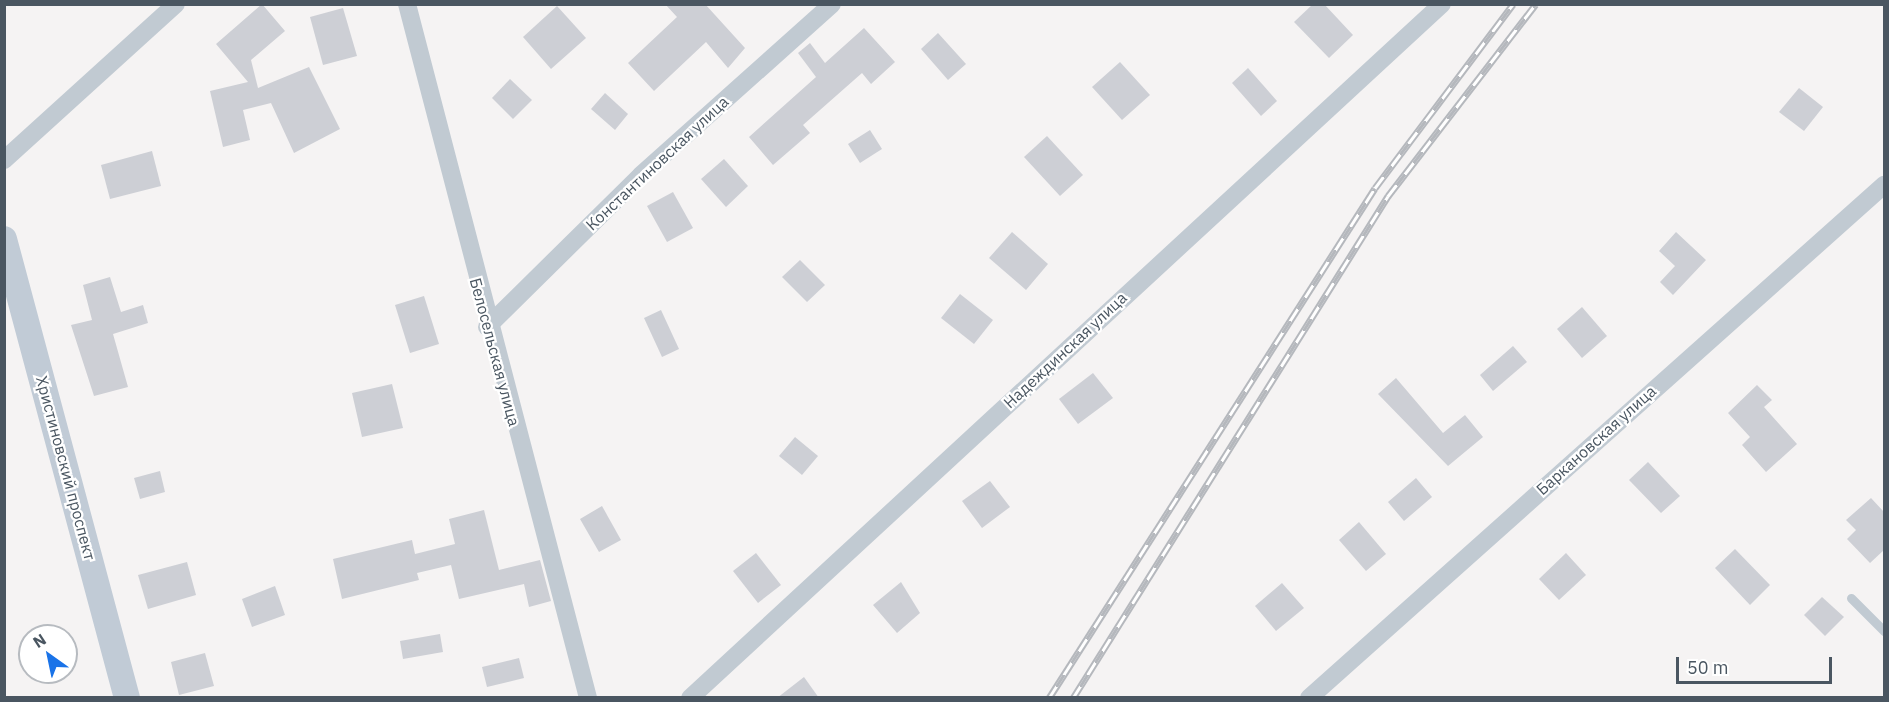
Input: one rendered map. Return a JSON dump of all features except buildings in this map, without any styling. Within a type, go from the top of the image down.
[{"type":"street","points":[[4,160],[176,4]]},
{"type":"street","name":"Белосельская улица","points":[[407,4],[488,327],[588,698]]},
{"type":"street","name":"Константиновская улица","points":[[488,327],[641,175],[832,4]]},
{"type":"street","name":"Надеждинская улица","points":[[690,698],[1442,4]]},
{"type":"street","name":"Баркановская улица","points":[[1310,698],[1884,185]]},
{"type":"street","name":"Христиновский проспект","points":[[4,239],[127,698]]},
{"type":"lane","points":[[1851,598],[1884,631]]},
{"type":"railway","points":[[1049,698],[1375,188],[1513,4]]},
{"type":"railway","points":[[1073,698],[1388,196],[1536,4]]}]
